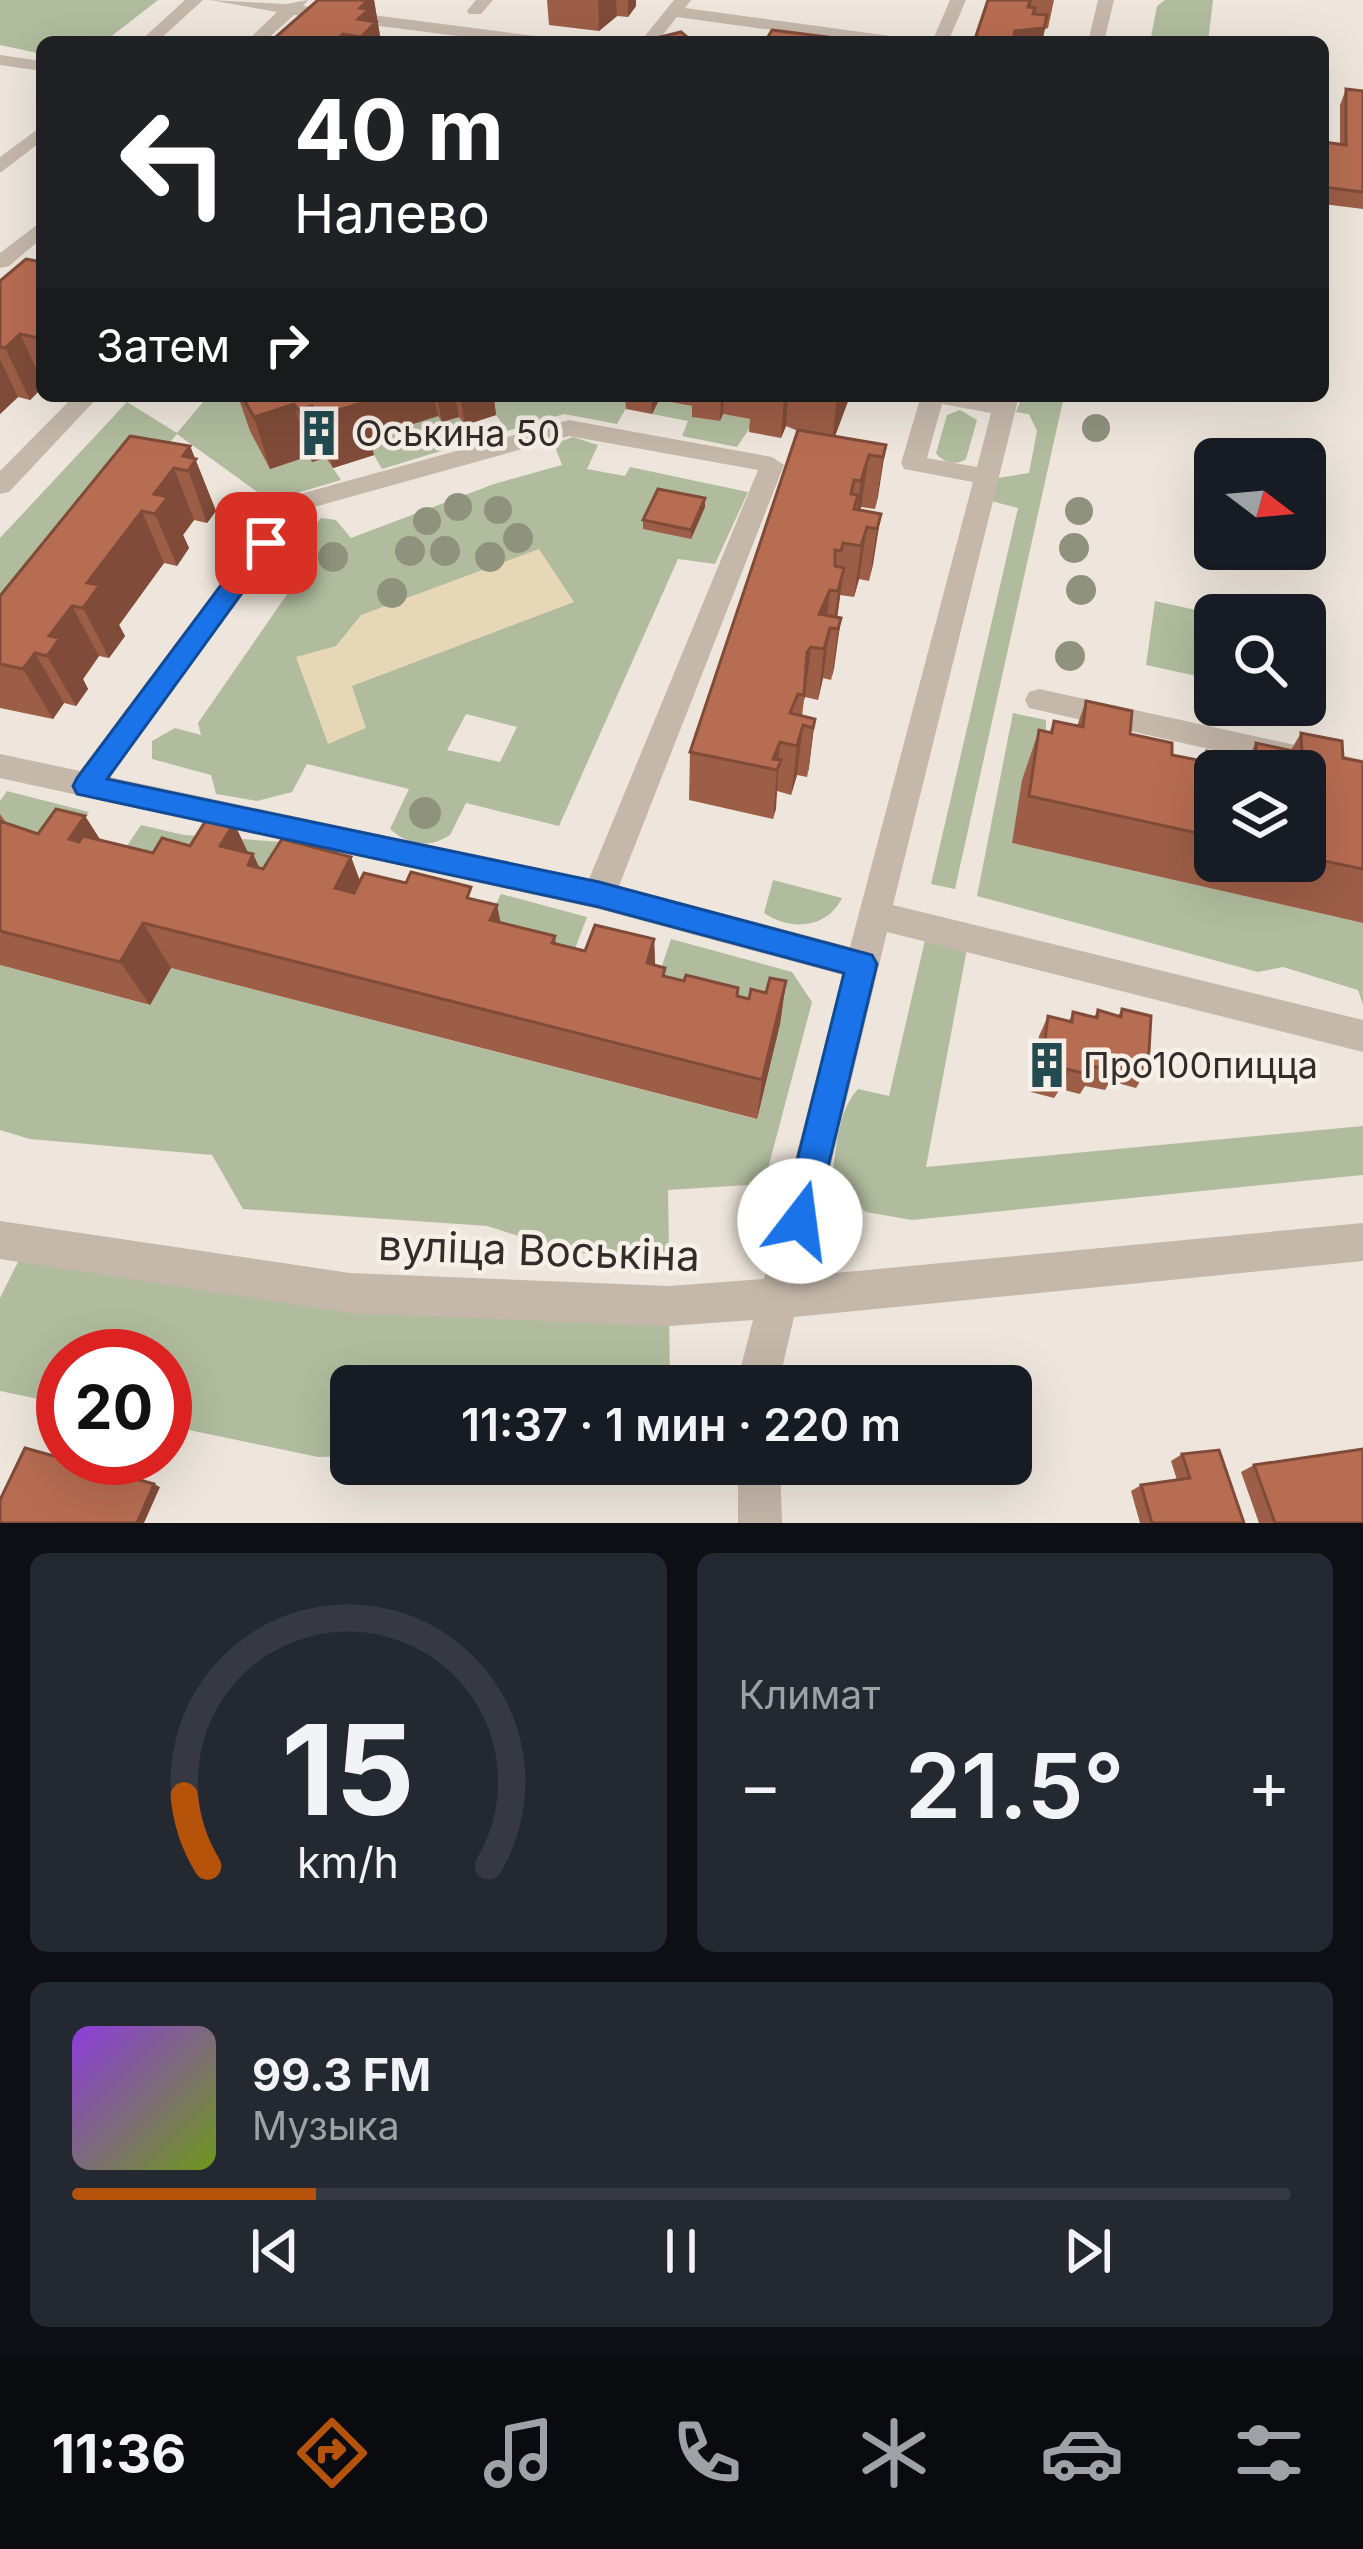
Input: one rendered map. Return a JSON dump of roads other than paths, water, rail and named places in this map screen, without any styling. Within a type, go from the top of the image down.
[{"type":"street","points":[[154,36],[195,0]]},
{"type":"street","points":[[218,0],[295,5],[435,35]]},
{"type":"street","points":[[943,36],[958,0]]},
{"type":"street","points":[[1097,36],[1106,0]]},
{"type":"street","points":[[261,36],[295,5]]},
{"type":"street","points":[[654,36],[678,6],[861,36]]},
{"type":"street","points":[[0,60],[36,65]]},
{"type":"street","points":[[0,167],[36,137]]},
{"type":"street","points":[[1,262],[36,232]]},
{"type":"street","points":[[0,287],[25,266],[1,262]]},
{"type":"street","points":[[0,486],[82,402]]},
{"type":"street","points":[[933,402],[913,463],[987,477]]},
{"type":"street","points":[[762,1365],[1005,402]]},
{"type":"street","points":[[86,786],[294,504],[568,428],[772,465],[599,895]]},
{"type":"street","points":[[1039,700],[1363,772]]},
{"type":"street","points":[[0,766],[599,895],[862,964]]},
{"type":"street","points":[[875,915],[1363,1036]]},
{"type":"street","name":"вуліца Воськіна","points":[[0,1240],[350,1293],[669,1306],[777,1301],[1363,1242]]},
{"type":"street","points":[[759,1485],[760,1523]]},
{"type":"place","name":"Оськина 50","points":[[319,433]]},
{"type":"place","name":"Про100пицца","points":[[1047,1065]]}]
